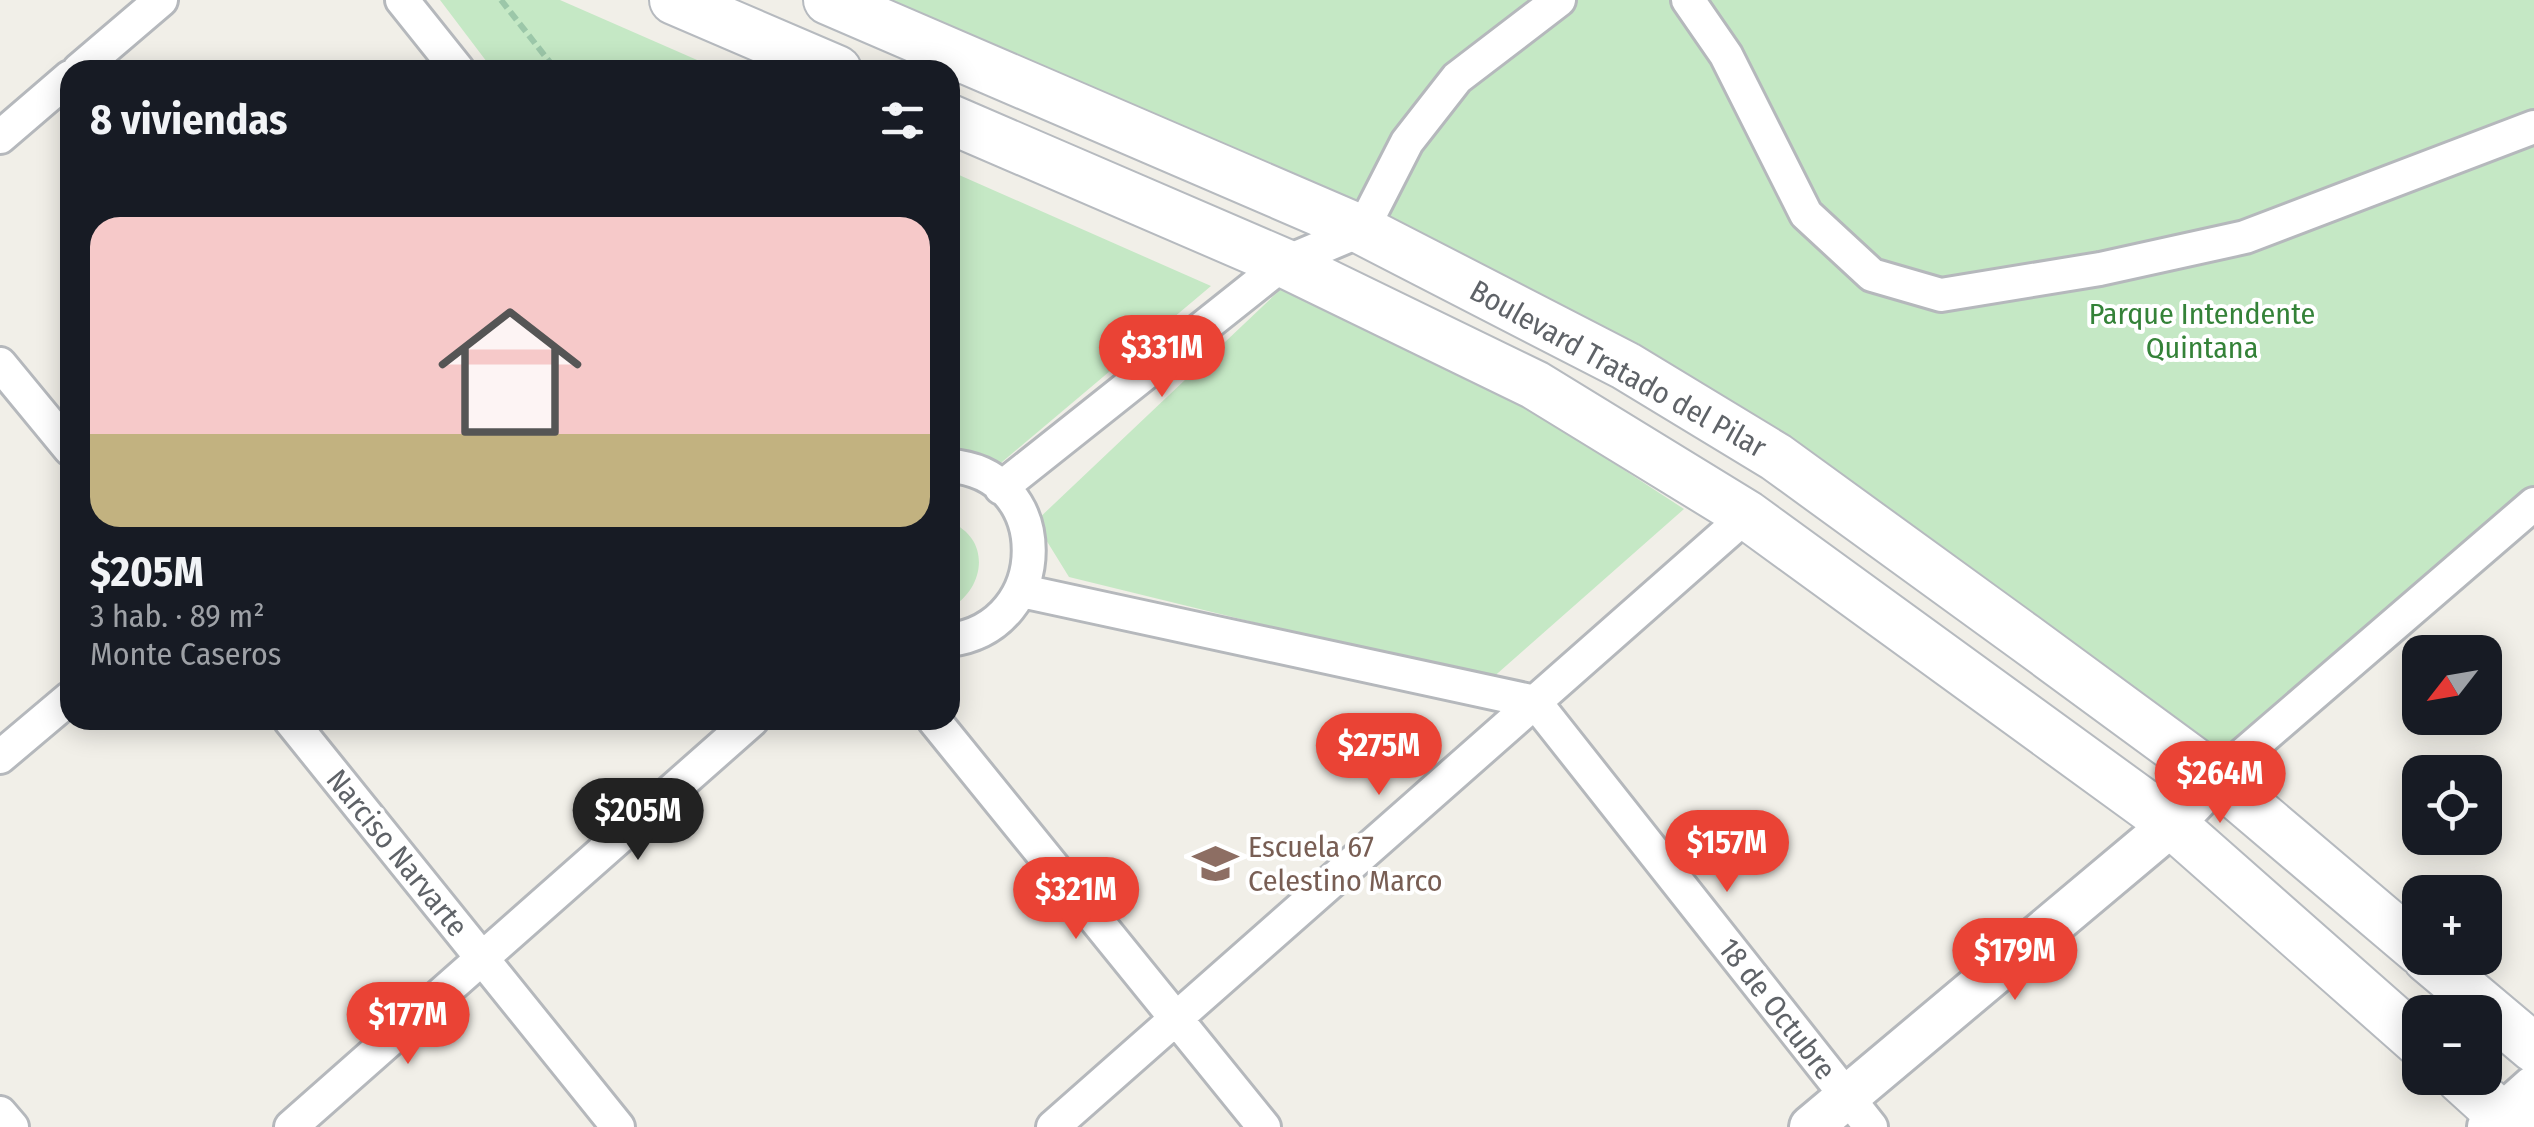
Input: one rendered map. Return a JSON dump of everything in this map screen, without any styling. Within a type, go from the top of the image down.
[{"type":"main road","points":[[674,0],[813,60]]},
{"type":"main road","name":"Boulevard Tratado del Pilar","points":[[828,0],[1362,230],[1626,366],[1776,457],[2216,778],[2402,936]]},
{"type":"main road","name":"Boulevard Tratado del Pilar","points":[[960,123],[1284,263],[1534,386],[1747,515],[2172,824],[2402,1026]]},
{"type":"main road","points":[[2447,975],[2534,1048]]},
{"type":"main road","points":[[2484,1095],[2510,1114]]},
{"type":"street","points":[[91,60],[161,0]]},
{"type":"street","points":[[402,0],[450,60]]},
{"type":"street","points":[[1001,488],[1284,263],[1362,230],[1407,142],[1457,78],[1559,0]]},
{"type":"street","points":[[1688,0],[1726,55],[1806,214],[1872,276],[1941,295],[2100,268],[2246,236],[2534,127]]},
{"type":"street","points":[[0,137],[60,86]]},
{"type":"street","points":[[0,364],[60,437]]},
{"type":"street","points":[[960,468],[975,472],[1001,488],[1028,530],[1030,560],[1022,591],[1005,614],[982,632],[960,638]]},
{"type":"street","points":[[1811,1127],[1858,1112],[2172,824],[2216,778],[2534,504]]},
{"type":"street","points":[[1053,1127],[1747,515]]},
{"type":"street","points":[[1022,591],[1535,702]]},
{"type":"street","name":"18 de Octubre","points":[[1535,702],[1858,1112]]},
{"type":"street","points":[[0,757],[60,706]]},
{"type":"street","name":"Narciso Narvarte","points":[[298,730],[618,1127]]},
{"type":"street","points":[[291,1127],[741,730]]},
{"type":"street","points":[[942,730],[1178,1016],[1264,1127]]},
{"type":"street","points":[[0,1113],[12,1127]]},
{"type":"path","points":[[501,0],[548,60]]},
{"type":"green space","points":[[440,0],[560,0],[697,60],[485,60]]},
{"type":"green space","name":"Parque Intendente Quintana","points":[[875,0],[2534,0],[2534,485],[2216,756],[1795,443]]},
{"type":"green space","points":[[960,175],[1211,286],[995,468],[960,452]]},
{"type":"green space","points":[[1282,288],[1532,410],[1684,509],[1490,680],[1069,577],[1035,522]]},
{"type":"green space","points":[[960,528],[973,540],[979,564],[971,589],[962,600]]},
{"type":"place","name":"Escuela 67 Celestino Marco","points":[[1215,864]]}]
